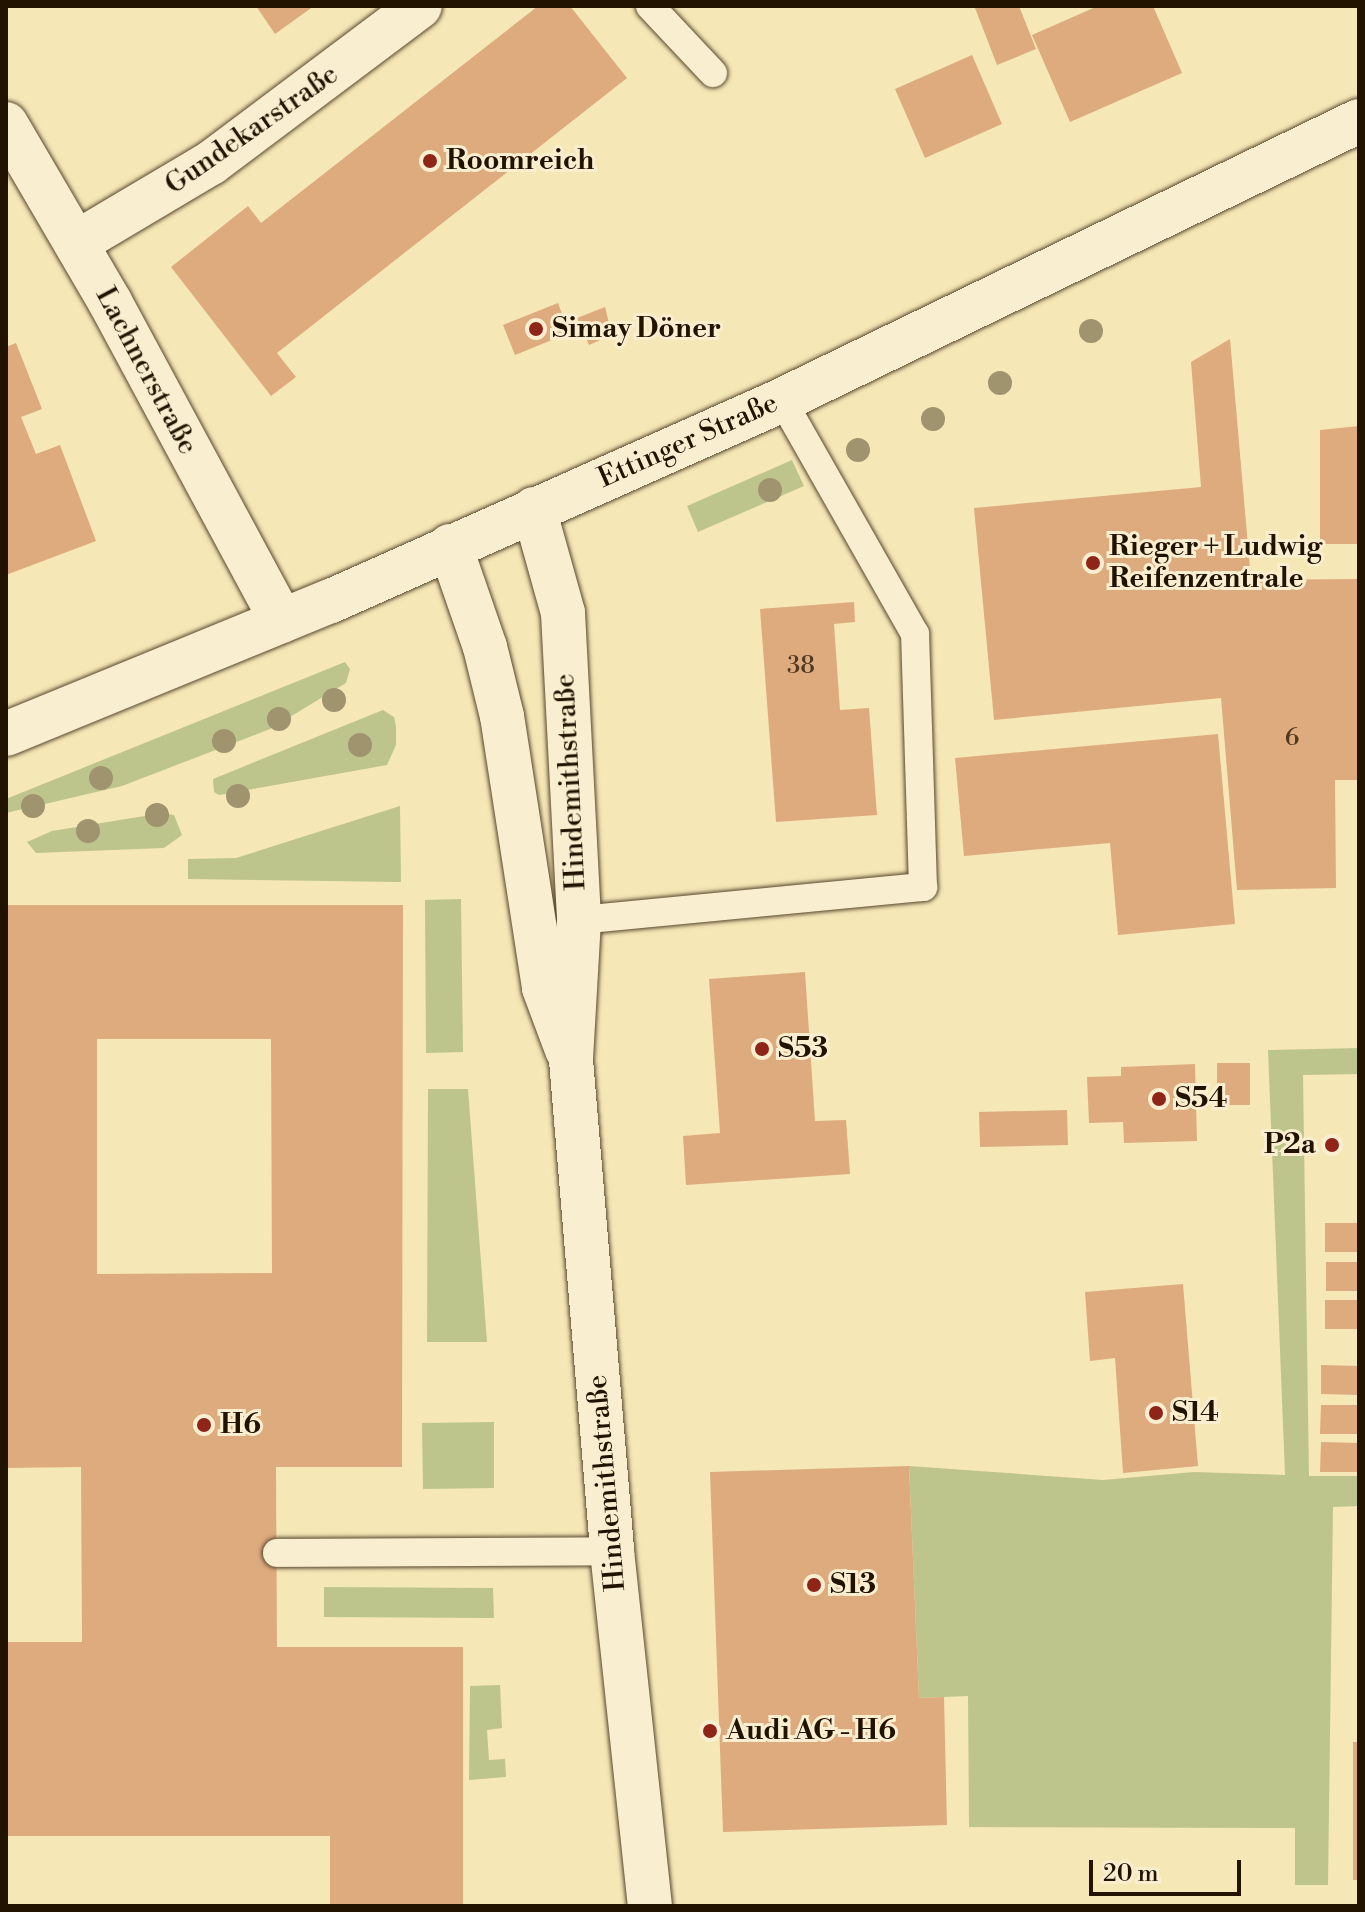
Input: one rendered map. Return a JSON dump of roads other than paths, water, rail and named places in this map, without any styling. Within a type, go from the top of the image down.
[{"type":"street","name":"Gundekarstraße","points":[[76,243],[211,163],[420,6]]},
{"type":"street","name":"Ettinger Straße","points":[[6,734],[282,621],[782,400],[1359,121]]},
{"type":"street","name":"Lachnerstraße","points":[[6,124],[76,243],[282,621]]},
{"type":"street","name":"Hindemithstraße","points":[[534,509],[563,613],[579,920],[571,1060],[612,1551],[650,1906]]},
{"type":"street","name":"Hindemithstraße","points":[[450,546],[498,702],[544,988],[571,1060]]},
{"type":"lane","points":[[650,6],[713,73]]},
{"type":"lane","points":[[579,920],[923,887],[915,634],[782,400]]},
{"type":"lane","points":[[277,1553],[612,1551]]},
{"type":"place","name":"Roomreich","points":[[430,161]]},
{"type":"place","name":"Simay Döner","points":[[536,329]]},
{"type":"place","name":"Rieger + Ludwig Reifenzentrale","points":[[1093,563]]},
{"type":"place","name":"S53","points":[[762,1049]]},
{"type":"place","name":"S54","points":[[1159,1099]]},
{"type":"place","name":"P2a","points":[[1332,1145]]},
{"type":"place","name":"S14","points":[[1156,1413]]},
{"type":"place","name":"H6","points":[[204,1425]]},
{"type":"place","name":"S13","points":[[814,1585]]},
{"type":"place","name":"Audi AG - H6","points":[[710,1731]]}]
